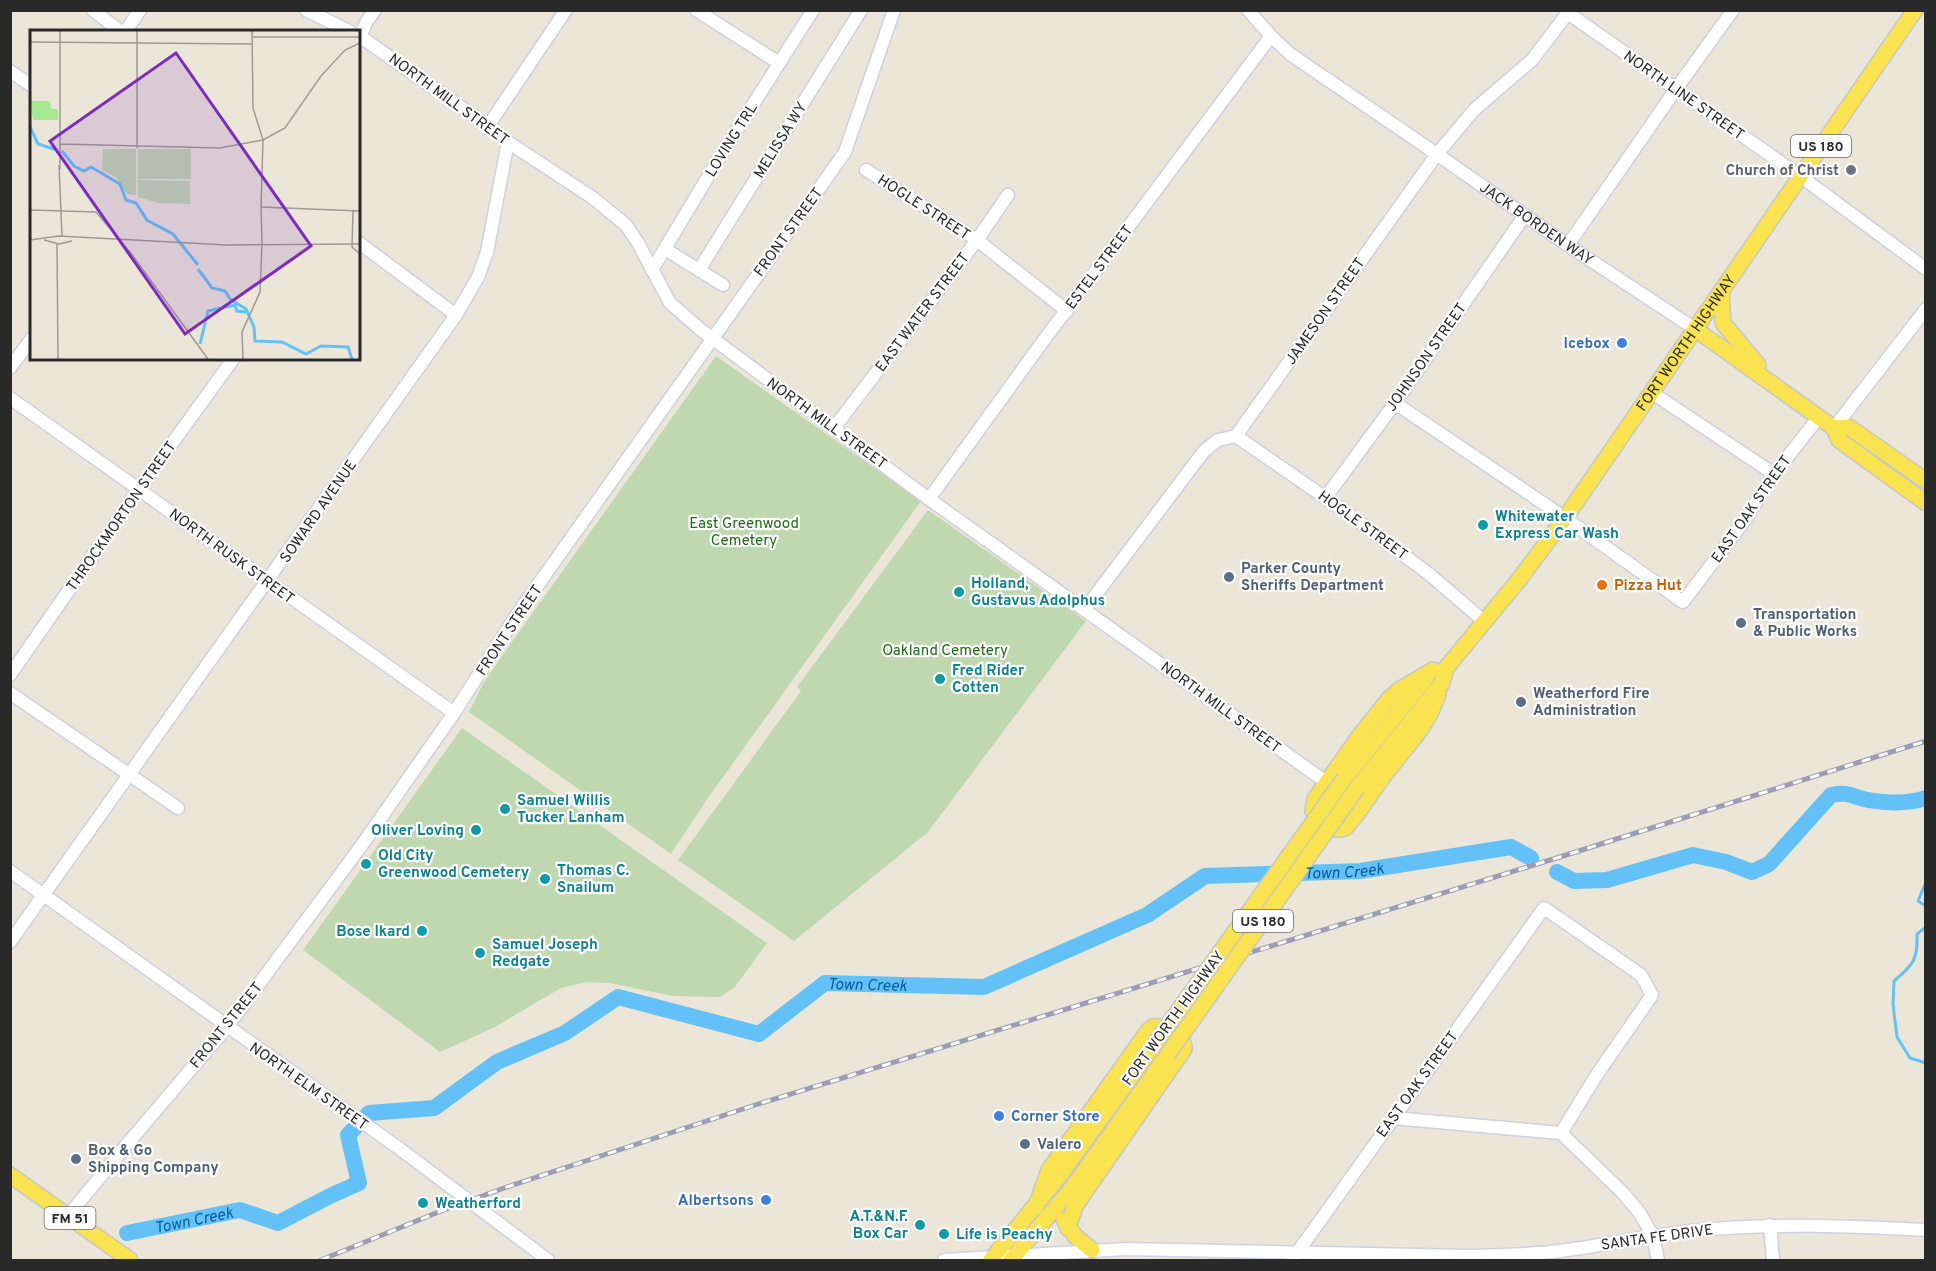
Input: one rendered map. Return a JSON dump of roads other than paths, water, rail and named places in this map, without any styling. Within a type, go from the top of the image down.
[{"type":"main road","name":"FORT WORTH HIGHWAY","points":[[992,1258],[1036,1207],[1344,779],[1440,674],[1529,568],[1915,10]]},
{"type":"main road","points":[[1721,291],[1724,323],[1773,384]]},
{"type":"main road","name":"JACK BORDEN WAY","points":[[1695,328],[1834,428],[1839,440],[1926,503]]},
{"type":"main road","name":"JACK BORDEN WAY","points":[[1834,428],[1849,427],[1926,481]]},
{"type":"main road","name":"FORT WORTH HIGHWAY","points":[[1014,1258],[1072,1188],[1440,674]]},
{"type":"main road","points":[[1440,674],[1431,714],[1419,734],[1390,767],[1345,828],[1338,830],[1332,828],[1316,816],[1313,811],[1315,799],[1390,698],[1399,690],[1440,674]]},
{"type":"main road","points":[[1036,1207],[1049,1170],[1148,1031],[1153,1027],[1165,1027],[1184,1043],[1184,1049],[1075,1206],[1068,1228]]},
{"type":"main road","name":"FM 51","points":[[10,1175],[130,1260]]},
{"type":"main road","points":[[1072,1188],[1064,1215],[1065,1223],[1075,1236],[1092,1250]]},
{"type":"street","points":[[93,10],[120,30]]},
{"type":"street","points":[[125,30],[140,10]]},
{"type":"street","name":"NORTH MILL STREET","points":[[306,10],[345,30]]},
{"type":"street","points":[[360,32],[375,10]]},
{"type":"street","points":[[488,126],[566,10]]},
{"type":"street","points":[[696,10],[779,63]]},
{"type":"street","name":"LOVING TRL","points":[[652,270],[721,155],[813,10]]},
{"type":"street","name":"MELISSA WY","points":[[699,270],[861,10]]},
{"type":"street","name":"FRONT STREET","points":[[68,1216],[226,1027],[359,849],[454,713],[518,613],[845,152],[894,10]]},
{"type":"street","name":"JACK BORDEN WAY","points":[[1248,10],[1290,54],[1525,216],[1695,328]]},
{"type":"street","points":[[1569,245],[1733,10]]},
{"type":"street","name":"NORTH LINE STREET","points":[[1569,12],[1800,176],[1926,269]]},
{"type":"street","name":"JAMESON STREET","points":[[1236,436],[1437,154],[1475,109],[1532,60],[1569,12]]},
{"type":"street","name":"ESTEL STREET","points":[[929,499],[1271,36]]},
{"type":"street","name":"NORTH MILL STREET","points":[[360,38],[508,142],[593,198],[626,225],[670,303],[712,339],[929,499],[1326,782]]},
{"type":"street","points":[[10,71],[30,85]]},
{"type":"street","name":"SOWARD AVENUE","points":[[10,942],[456,315],[478,277],[487,252],[508,142]]},
{"type":"street","name":"HOGLE STREET","points":[[866,170],[977,240],[1066,311]]},
{"type":"street","name":"EAST WATER STREET","points":[[834,428],[977,240],[1008,195]]},
{"type":"street","name":"JOHNSON STREET","points":[[1326,497],[1395,403],[1525,216]]},
{"type":"street","points":[[360,243],[456,315]]},
{"type":"street","points":[[665,249],[723,285]]},
{"type":"street","points":[[1834,428],[1926,309]]},
{"type":"street","points":[[10,368],[30,341]]},
{"type":"street","name":"THROCKMORTON STREET","points":[[10,675],[139,489],[233,360]]},
{"type":"street","points":[[1651,392],[1774,474]]},
{"type":"street","name":"NORTH RUSK STREET","points":[[10,398],[454,713]]},
{"type":"street","points":[[1395,403],[1565,518]]},
{"type":"street","name":"EAST OAK STREET","points":[[1565,518],[1683,602],[1742,524],[1774,474],[1819,417]]},
{"type":"street","points":[[1085,609],[1204,451],[1218,440],[1236,436]]},
{"type":"street","name":"HOGLE STREET","points":[[1236,436],[1326,497],[1429,574],[1485,622]]},
{"type":"street","points":[[10,693],[177,808]]},
{"type":"street","name":"NORTH ELM STREET","points":[[10,871],[378,1134],[548,1260]]},
{"type":"street","name":"EAST OAK STREET","points":[[1295,1256],[1544,908],[1641,975],[1652,995],[1596,1076],[1561,1133]]},
{"type":"street","points":[[1392,1118],[1561,1133],[1622,1192],[1639,1212],[1653,1236],[1658,1260]]},
{"type":"street","points":[[1770,1225],[1773,1260]]},
{"type":"street","name":"SANTA FE DRIVE","points":[[944,1260],[1014,1258],[1126,1249],[1295,1256],[1504,1255],[1558,1252],[1700,1230],[1770,1225],[1926,1230]]},
{"type":"waterway","name":"Town Creek","points":[[1557,872],[1574,881],[1607,880],[1693,855],[1726,862],[1752,872],[1769,864],[1831,795],[1847,794],[1868,800],[1890,802],[1926,798]]},
{"type":"waterway","name":"Town Creek","points":[[127,1233],[240,1210],[278,1223],[359,1183],[348,1135],[369,1113],[434,1108],[497,1062],[565,1033],[618,997],[759,1034],[825,983],[984,987],[1147,915],[1205,876],[1360,871],[1511,847],[1531,858]]},
{"type":"waterway","points":[[1926,882],[1918,901],[1926,906]]},
{"type":"waterway","points":[[1926,927],[1917,934],[1913,961],[1906,971],[1894,981],[1893,1004],[1897,1037],[1910,1058],[1926,1063]]},
{"type":"railway","points":[[321,1260],[504,1188],[755,1105],[1563,856],[1926,741]]},
{"type":"place","name":"Church of Christ","points":[[1851,170]]},
{"type":"place","name":"Icebox","points":[[1622,343]]},
{"type":"place","name":"Whitewater Express Car Wash","points":[[1483,525]]},
{"type":"place","name":"Parker County Sheriffs Department","points":[[1229,577]]},
{"type":"place","name":"Pizza Hut","points":[[1602,585]]},
{"type":"place","name":"Holland, Gustavus Adolphus","points":[[959,592]]},
{"type":"place","name":"Transportation & Public Works","points":[[1741,623]]},
{"type":"place","name":"Fred Rider Cotten","points":[[940,679]]},
{"type":"place","name":"Weatherford Fire Administration","points":[[1521,702]]},
{"type":"place","name":"Samuel Willis Tucker Lanham","points":[[505,809]]},
{"type":"place","name":"Oliver Loving","points":[[476,830]]},
{"type":"place","name":"Old City Greenwood Cemetery","points":[[366,864]]},
{"type":"place","name":"Thomas C. Snailum","points":[[545,879]]},
{"type":"place","name":"Bose Ikard","points":[[422,931]]},
{"type":"place","name":"Samuel Joseph Redgate","points":[[480,953]]},
{"type":"place","name":"Corner Store","points":[[999,1116]]},
{"type":"place","name":"Valero","points":[[1025,1144]]},
{"type":"place","name":"Box & Go Shipping Company","points":[[76,1159]]},
{"type":"place","name":"Albertsons","points":[[766,1200]]},
{"type":"place","name":"Weatherford","points":[[423,1203]]},
{"type":"place","name":"A.T.&N.F. Box Car","points":[[920,1225]]},
{"type":"place","name":"Life is Peachy","points":[[944,1234]]},
{"type":"park label","name":"East Greenwood Cemetery","points":[[744,532]]},
{"type":"park label","name":"Oakland Cemetery","points":[[945,650]]}]
